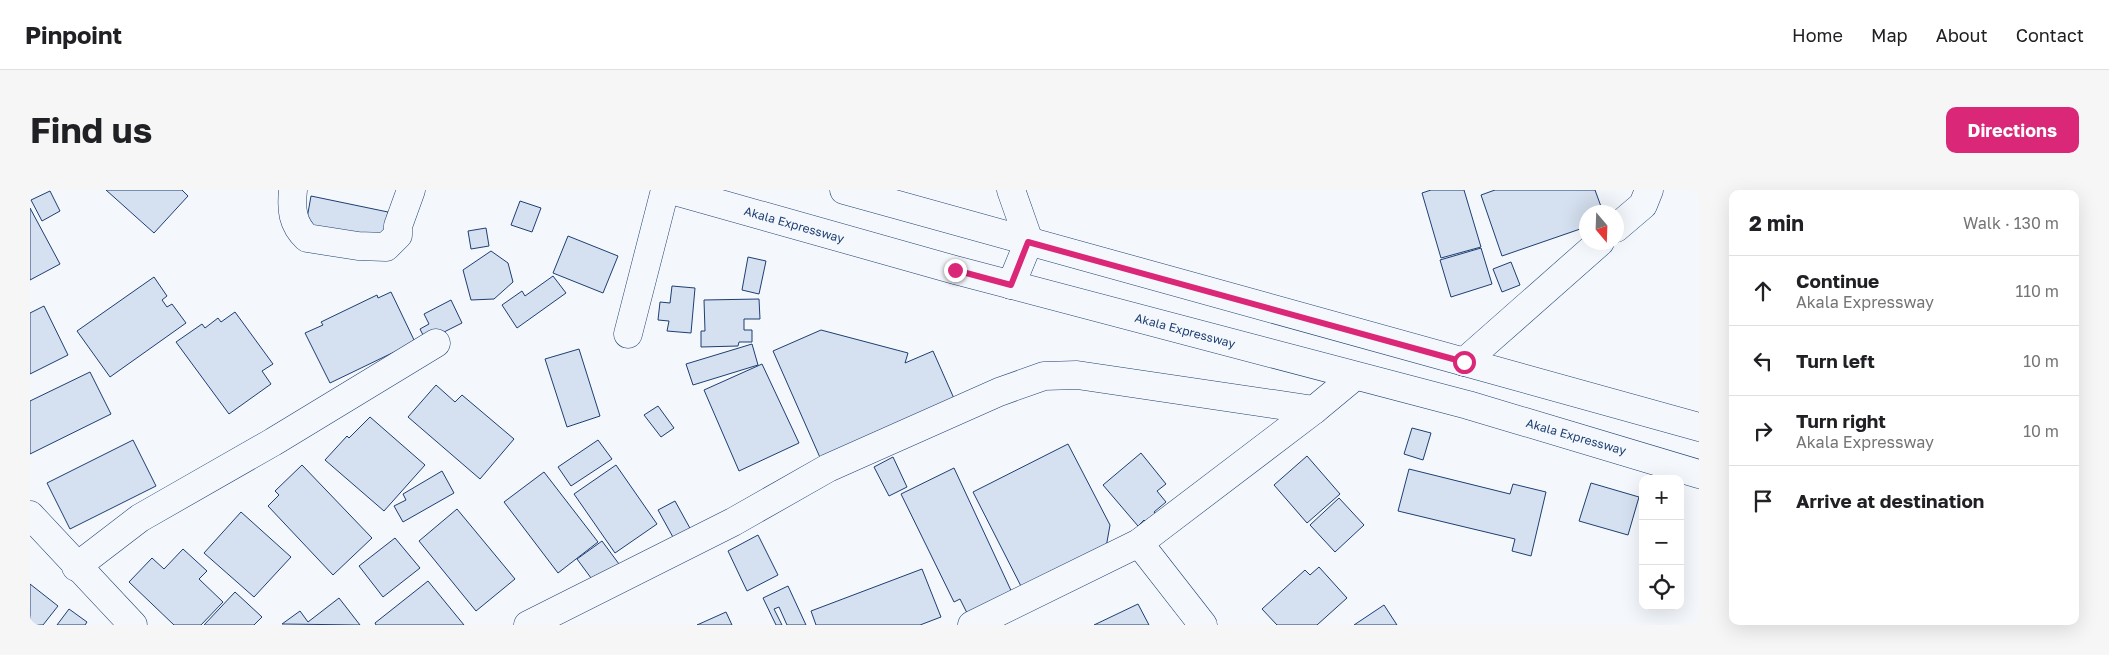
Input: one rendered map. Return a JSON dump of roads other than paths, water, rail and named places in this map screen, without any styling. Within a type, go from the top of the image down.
[{"type":"street","points":[[293,190],[291,208],[295,222],[307,238],[358,246],[386,246],[398,235],[398,226],[410,190]]},
{"type":"street","points":[[628,334],[665,190]]},
{"type":"street","name":"Akala Expressway","points":[[671,190],[1011,285],[1477,408],[1699,474]]},
{"type":"street","points":[[844,190],[889,196],[1028,242],[1699,427]]},
{"type":"street","points":[[1011,190],[1028,242],[1011,285]]},
{"type":"street","points":[[1624,221],[1643,205],[1649,190]]},
{"type":"street","points":[[1464,362],[1591,250]]},
{"type":"street","points":[[76,566],[140,518],[282,437],[436,343]]},
{"type":"street","points":[[528,625],[733,522],[828,468],[999,392],[1044,376],[1077,375],[1314,410]]},
{"type":"street","points":[[972,625],[1138,543],[1314,410],[1355,376]]},
{"type":"street","points":[[30,515],[132,625]]},
{"type":"street","points":[[1138,543],[1204,625]]}]
